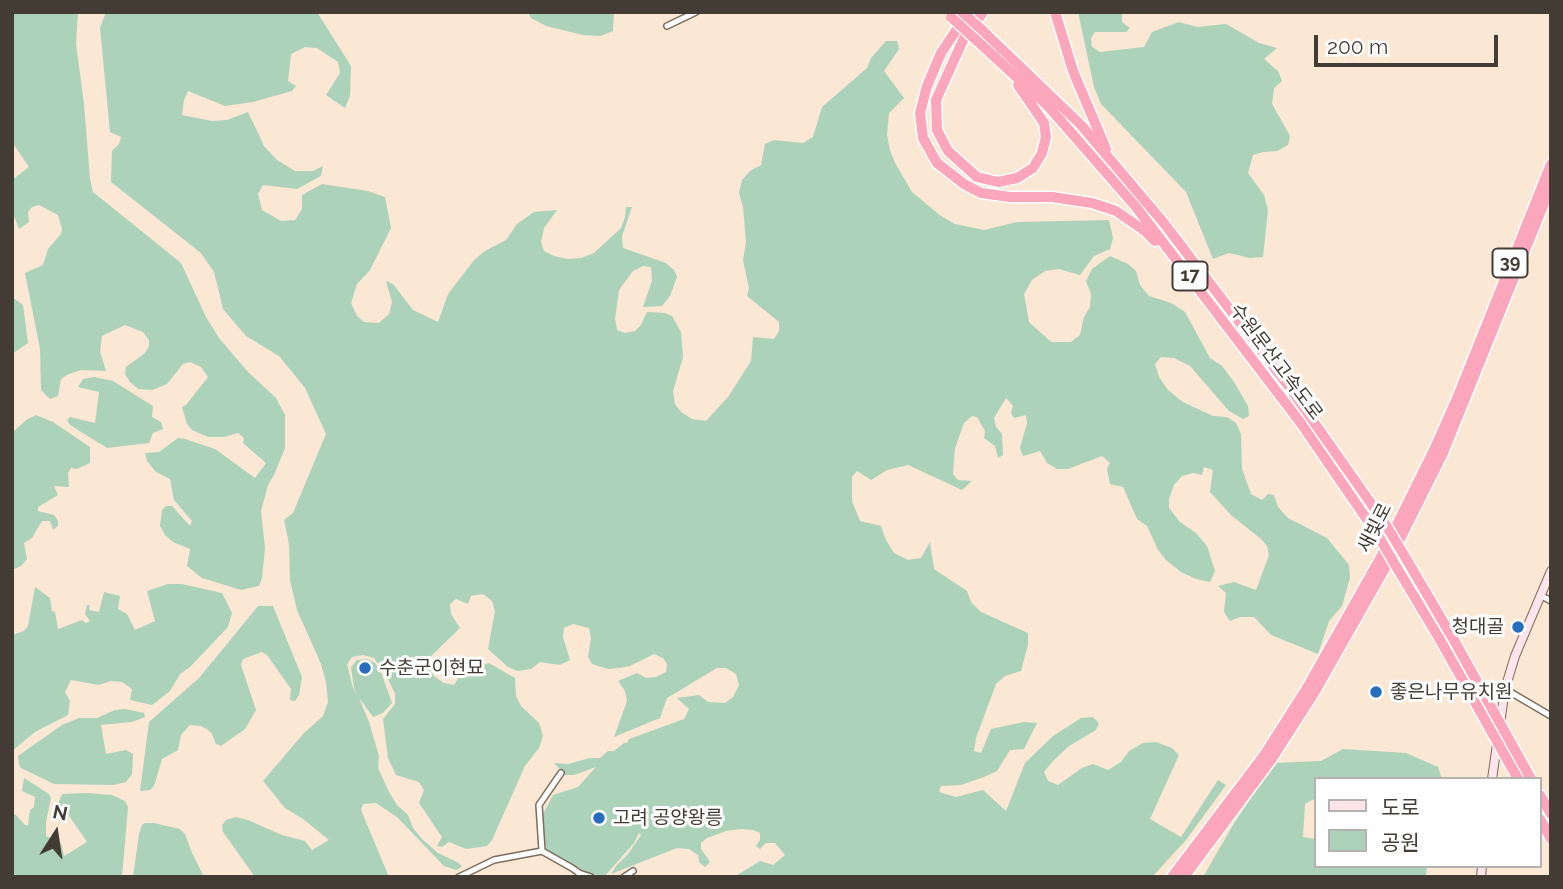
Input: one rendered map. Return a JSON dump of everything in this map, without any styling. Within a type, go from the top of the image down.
[{"type":"highway","points":[[968,12],[941,53],[927,86],[920,113],[923,138],[937,163],[964,184],[981,193],[1010,197],[1052,197],[1092,203],[1116,211],[1145,231],[1187,272]]},
{"type":"highway","points":[[983,12],[964,37],[936,100],[937,130],[948,151],[964,167],[977,177],[998,182],[1017,178],[1033,168],[1042,153],[1046,136],[1044,122],[1002,63]]},
{"type":"highway","points":[[1055,12],[1073,71],[1110,158]]},
{"type":"highway","name":"수원문산고속도로","points":[[953,14],[1034,78],[1110,158],[1186,251],[1274,367],[1384,522],[1530,777]]},
{"type":"highway","name":"수원문산고속도로","points":[[978,34],[1002,63],[1048,106],[1136,207],[1300,422],[1379,537],[1517,777]]},
{"type":"highway","name":"새빛로","points":[[1467,386],[1551,164]]},
{"type":"highway","name":"새빛로","points":[[1172,877],[1271,760],[1374,579],[1467,386],[1551,186]]},
{"type":"highway","name":"새빛로","points":[[1184,877],[1238,798]]},
{"type":"highway","points":[[1542,798],[1551,814]]},
{"type":"highway","points":[[1542,823],[1551,839]]},
{"type":"main road","points":[[1492,777],[1505,689],[1551,571]]},
{"type":"street","points":[[667,26],[696,12]]},
{"type":"street","points":[[1540,595],[1551,601]]},
{"type":"street","points":[[1505,689],[1551,716]]},
{"type":"street","points":[[542,851],[540,805],[561,773]]},
{"type":"street","points":[[459,877],[494,860],[542,851],[559,859],[579,875],[591,877]]},
{"type":"street","points":[[624,877],[633,871]]},
{"type":"green space","points":[[12,12],[78,12],[76,44],[93,192],[181,263],[206,317],[219,338],[248,372],[276,398],[285,415],[285,448],[268,485],[261,511],[265,548],[259,586],[241,590],[202,578],[187,566],[190,549],[173,542],[160,526],[162,510],[166,506],[172,506],[190,526],[192,521],[174,500],[170,479],[156,472],[147,461],[145,453],[159,452],[178,438],[215,449],[255,478],[266,463],[243,443],[244,438],[238,433],[224,437],[208,437],[192,430],[187,424],[182,407],[208,377],[201,367],[190,362],[183,364],[167,384],[152,390],[138,389],[125,374],[126,367],[145,353],[149,340],[143,332],[125,325],[102,336],[100,352],[106,371],[81,370],[69,374],[61,379],[58,396],[50,399],[41,390],[40,349],[25,273],[43,265],[48,249],[62,229],[58,215],[39,205],[32,207],[28,212],[29,222],[19,229],[12,211],[12,180],[29,167],[12,142]]},
{"type":"green space","points":[[106,12],[317,12],[351,66],[350,96],[345,108],[326,95],[340,73],[338,62],[317,48],[305,47],[291,54],[288,81],[296,86],[292,91],[253,102],[225,106],[188,91],[182,115],[212,121],[227,120],[248,112],[264,146],[277,160],[295,171],[313,171],[323,166],[321,176],[297,189],[263,185],[258,194],[262,210],[281,221],[295,220],[302,209],[302,195],[322,184],[368,191],[385,197],[391,228],[370,270],[357,284],[351,303],[357,316],[364,322],[379,323],[389,314],[392,302],[386,281],[393,284],[413,310],[438,322],[448,294],[475,259],[506,240],[517,224],[534,212],[557,210],[544,228],[541,242],[544,251],[567,259],[594,253],[621,228],[626,207],[632,207],[622,236],[623,248],[666,263],[677,277],[670,296],[662,306],[643,307],[652,281],[651,267],[643,266],[633,271],[619,290],[615,319],[617,330],[625,333],[635,331],[647,312],[672,316],[681,332],[683,357],[673,391],[675,404],[692,419],[706,421],[728,397],[751,361],[753,337],[774,339],[779,331],[779,322],[747,296],[749,288],[743,260],[746,242],[739,193],[742,180],[750,171],[761,165],[765,144],[774,140],[803,143],[813,137],[822,107],[867,68],[871,58],[886,41],[897,41],[899,49],[884,71],[904,98],[889,113],[887,135],[895,163],[912,192],[955,224],[984,230],[1017,222],[1109,220],[1113,238],[1110,249],[1094,256],[1080,275],[1059,269],[1045,271],[1032,280],[1024,294],[1029,322],[1051,342],[1071,342],[1080,335],[1084,317],[1090,307],[1091,294],[1086,281],[1092,269],[1110,256],[1136,271],[1140,285],[1149,296],[1171,303],[1185,312],[1210,358],[1222,366],[1234,382],[1248,406],[1249,416],[1243,419],[1229,411],[1190,366],[1174,358],[1161,357],[1155,364],[1159,377],[1168,390],[1183,402],[1213,416],[1227,417],[1236,423],[1241,434],[1242,469],[1251,494],[1262,500],[1268,494],[1274,495],[1278,507],[1288,518],[1327,538],[1349,565],[1350,578],[1342,606],[1329,621],[1318,654],[1271,635],[1254,617],[1240,617],[1230,621],[1224,612],[1226,593],[1218,586],[1234,582],[1256,590],[1269,555],[1267,546],[1261,539],[1231,515],[1210,492],[1213,470],[1204,467],[1202,475],[1193,473],[1182,476],[1174,485],[1169,499],[1169,508],[1180,522],[1196,533],[1207,546],[1215,571],[1210,582],[1181,572],[1166,560],[1158,550],[1147,526],[1137,519],[1123,487],[1110,484],[1107,469],[1110,463],[1102,456],[1068,469],[1057,469],[1047,463],[1040,451],[1023,456],[1020,448],[1027,423],[1026,415],[1014,418],[1011,413],[1013,406],[1006,398],[994,418],[996,427],[1002,434],[1003,455],[998,458],[995,446],[984,438],[985,431],[977,417],[972,416],[964,423],[955,448],[953,474],[958,480],[972,481],[962,490],[908,465],[887,470],[871,480],[857,471],[852,477],[852,501],[860,521],[881,526],[894,553],[908,560],[921,558],[930,542],[934,569],[967,591],[971,602],[981,612],[1028,633],[1021,671],[1005,676],[996,684],[976,738],[974,751],[981,753],[991,729],[1024,722],[1037,723],[1024,749],[1010,750],[997,771],[961,785],[941,786],[939,792],[956,797],[983,790],[1006,811],[1025,763],[1053,736],[1081,718],[1093,717],[1099,723],[1096,730],[1069,746],[1053,761],[1044,772],[1048,781],[1058,785],[1082,768],[1093,764],[1108,770],[1121,762],[1129,751],[1143,743],[1156,742],[1172,748],[1179,755],[1150,819],[1181,837],[1218,780],[1226,785],[1186,840],[1152,877],[734,877],[760,861],[773,865],[785,855],[775,843],[766,843],[760,849],[756,846],[760,833],[741,829],[726,831],[701,843],[701,849],[710,862],[705,867],[699,862],[698,855],[689,849],[677,848],[611,874],[641,835],[639,833],[634,843],[604,877],[573,868],[546,851],[542,816],[553,795],[578,787],[596,767],[574,775],[565,775],[554,763],[568,764],[600,758],[608,751],[614,751],[627,743],[629,739],[684,719],[689,709],[677,698],[699,695],[708,702],[725,703],[733,697],[739,685],[736,674],[726,668],[717,668],[667,698],[660,718],[614,737],[627,701],[625,691],[618,681],[637,673],[646,678],[666,672],[667,664],[663,658],[654,654],[620,668],[608,669],[592,664],[588,657],[591,638],[589,628],[573,624],[564,628],[563,637],[570,660],[560,665],[540,662],[531,669],[518,671],[508,667],[488,649],[495,611],[492,601],[483,594],[471,596],[468,604],[456,599],[450,604],[451,614],[460,628],[430,657],[430,668],[434,676],[444,683],[454,685],[463,670],[489,663],[515,678],[516,696],[521,706],[539,723],[543,736],[539,748],[525,766],[492,840],[487,846],[466,849],[449,842],[442,847],[437,846],[442,837],[419,803],[424,790],[419,782],[396,775],[388,758],[383,719],[395,704],[395,694],[374,658],[363,655],[352,657],[347,664],[353,688],[358,696],[351,667],[357,660],[367,659],[375,663],[381,672],[392,703],[383,713],[373,717],[359,698],[379,756],[378,768],[389,792],[397,805],[408,815],[413,828],[422,839],[438,853],[462,867],[456,870],[444,866],[397,817],[376,803],[363,804],[361,810],[389,877],[255,877],[223,832],[222,825],[226,820],[236,817],[248,820],[282,835],[305,841],[312,850],[329,840],[285,808],[263,781],[304,733],[323,716],[328,702],[321,664],[297,610],[290,580],[289,544],[284,520],[293,513],[326,434],[305,388],[279,356],[246,336],[223,309],[214,272],[201,253],[111,182],[112,151],[119,144],[121,137],[110,132],[100,28]]},
{"type":"green space","points":[[528,12],[614,12],[613,31],[601,36],[583,35],[546,26],[531,18]]},
{"type":"green space","points":[[1078,12],[1122,12],[1122,22],[1130,28],[1126,32],[1095,32],[1091,38],[1092,47],[1100,52],[1144,47],[1152,32],[1179,22],[1197,27],[1226,24],[1259,43],[1277,48],[1264,59],[1278,71],[1282,81],[1274,88],[1272,104],[1290,136],[1288,145],[1277,151],[1253,155],[1248,173],[1264,195],[1268,210],[1263,257],[1250,258],[1229,253],[1213,259],[1186,192],[1101,104],[1094,87]]},
{"type":"green space","points":[[12,297],[23,305],[28,343],[15,352],[12,351]]},
{"type":"green space","points":[[94,377],[113,381],[153,406],[152,417],[161,422],[163,429],[153,433],[149,443],[107,448],[70,425],[67,420],[70,417],[95,423],[99,392],[78,387],[83,379]]},
{"type":"green space","points":[[36,415],[53,422],[90,447],[90,463],[77,469],[71,468],[68,473],[69,487],[54,486],[58,495],[38,507],[38,511],[54,515],[58,526],[53,530],[50,521],[42,521],[32,538],[24,543],[27,559],[12,570],[12,433]]},
{"type":"green space","points":[[168,584],[182,584],[222,593],[232,613],[228,627],[180,674],[170,691],[152,705],[130,700],[132,689],[122,682],[111,681],[99,685],[71,680],[65,692],[70,701],[68,715],[35,732],[12,751],[12,635],[24,631],[28,626],[35,587],[50,598],[58,629],[82,620],[86,623],[90,621],[85,614],[87,605],[90,605],[89,610],[99,612],[104,592],[120,596],[118,609],[127,614],[135,630],[155,621],[147,591]]},
{"type":"green space","points":[[258,606],[273,606],[302,677],[299,695],[295,701],[290,700],[291,689],[267,655],[262,652],[243,659],[241,665],[256,710],[245,729],[221,746],[216,744],[208,730],[190,725],[181,735],[178,750],[162,759],[154,786],[150,790],[140,791],[149,722],[199,678]]},
{"type":"green space","points":[[115,710],[144,713],[145,717],[132,722],[101,725],[106,754],[126,750],[133,754],[132,774],[126,782],[114,785],[54,784],[19,765],[18,756],[62,725],[79,718],[97,718]]},
{"type":"green space","points":[[1343,749],[1406,753],[1438,767],[1441,777],[1314,777],[1314,799],[1305,804],[1303,837],[1314,839],[1314,868],[1427,868],[1426,875],[1203,877],[1274,763],[1321,761]]},
{"type":"green space","points":[[24,778],[49,794],[51,798],[46,836],[61,843],[64,856],[87,842],[67,813],[60,811],[58,804],[62,794],[112,795],[125,801],[128,807],[122,877],[12,877],[12,816],[15,814],[28,825],[30,810],[34,807],[35,797],[22,791]]},
{"type":"green space","points":[[145,823],[180,829],[185,834],[204,877],[133,877],[139,834]]},
{"type":"place","name":"청대골","points":[[1518,627]]},
{"type":"place","name":"수춘군이현묘","points":[[365,668]]},
{"type":"place","name":"좋은나무유치원","points":[[1376,692]]},
{"type":"place","name":"고려 공양왕릉","points":[[599,818]]}]
